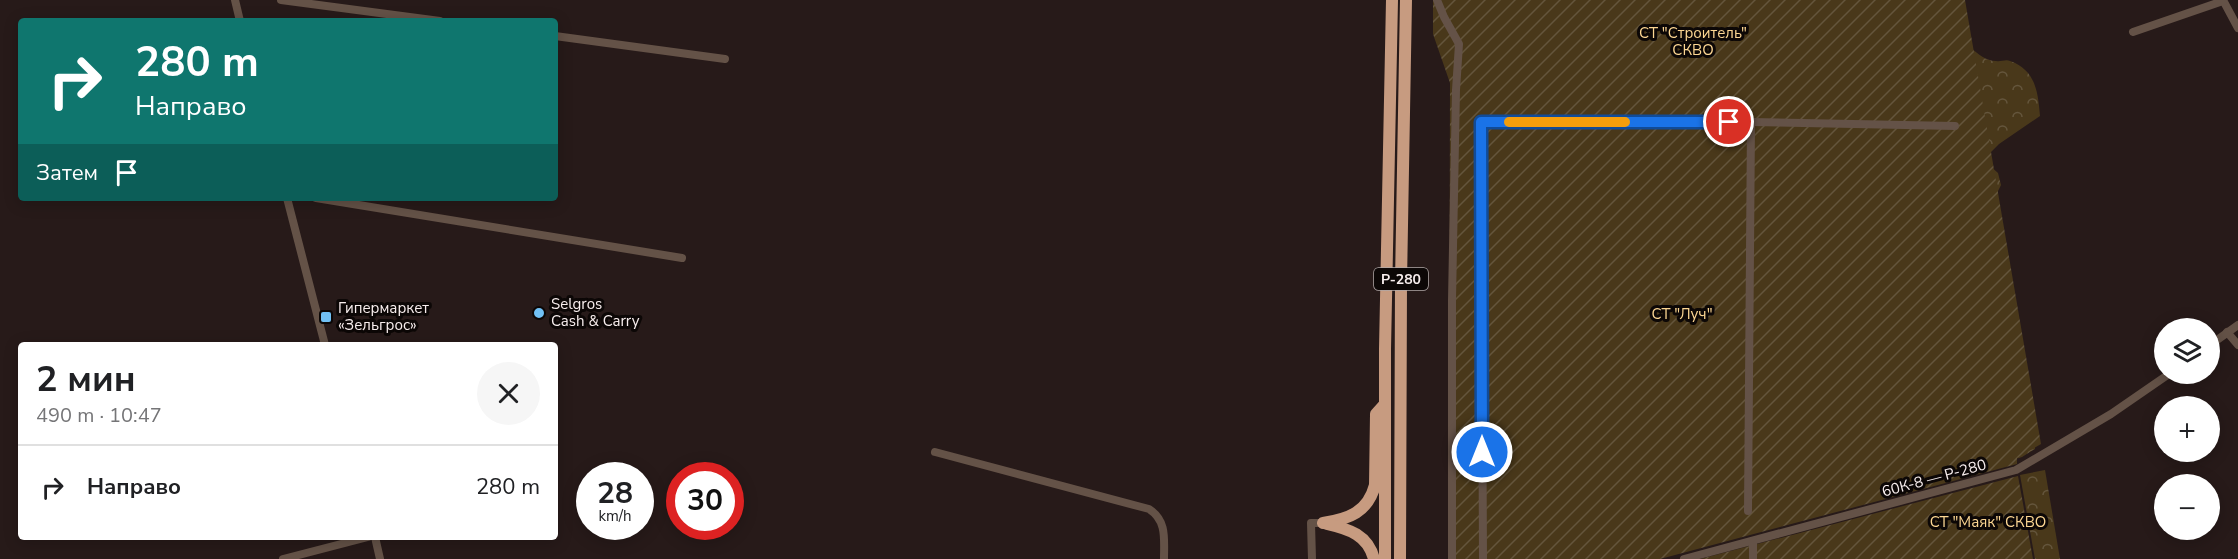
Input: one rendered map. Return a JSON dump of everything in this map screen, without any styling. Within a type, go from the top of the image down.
[{"type":"highway","name":"Р-280","points":[[1385,559],[1385,410],[1392,0]]},
{"type":"highway","name":"Р-280","points":[[1400,559],[1402,152],[1406,0]]},
{"type":"highway","points":[[1323,523],[1353,515],[1367,505],[1375,485],[1376,414],[1385,410],[1393,410],[1401,416]]},
{"type":"highway","points":[[1323,523],[1349,529],[1361,536],[1369,545],[1374,559]]},
{"type":"street","points":[[235,0],[239,18]]},
{"type":"street","points":[[280,0],[417,18]]},
{"type":"street","points":[[1437,0],[1443,17],[1459,44],[1453,277],[1452,559]]},
{"type":"street","points":[[2133,32],[2223,1],[2238,28]]},
{"type":"street","points":[[558,36],[725,58]]},
{"type":"street","points":[[1483,559],[1481,122],[1751,122],[1955,126]]},
{"type":"street","points":[[1749,510],[1751,122]]},
{"type":"street","points":[[289,201],[324,342]]},
{"type":"street","points":[[334,201],[682,258]]},
{"type":"street","points":[[2220,337],[2238,325]]},
{"type":"street","points":[[2227,332],[2238,345]]},
{"type":"street","name":"60К-8 — Р-280","points":[[1684,559],[2016,470],[2110,414],[2154,384]]},
{"type":"street","points":[[934,452],[1149,509],[1159,516],[1162,525],[1164,559]]},
{"type":"street","points":[[1312,559],[1311,523],[1323,523]]},
{"type":"street","points":[[283,559],[356,540]]},
{"type":"street","points":[[376,540],[380,559]]},
{"type":"street","points":[[1753,541],[1753,559]]},
{"type":"green space","name":"СТ \"Луч\"","points":[[1433,0],[1965,0],[2041,444],[2017,458],[2017,464],[1660,559],[1449,559],[1450,83],[1433,34]]},
{"type":"green space","points":[[1971,48],[1992,61],[2008,60],[2025,70],[2034,83],[2040,116],[1999,144],[1989,154],[1989,165],[1998,173],[2001,185],[1997,193],[2035,428],[2035,449],[2022,457],[2006,462]]},
{"type":"green space","points":[[2045,470],[2060,559],[2035,559],[2020,475]]},
{"type":"green space","name":"СТ \"Маяк\" СКВО","points":[[2018,476],[2033,559],[1700,559]]},
{"type":"slow traffic","points":[[1509,122],[1625,122]]},
{"type":"place","name":"Selgros Cash & Carry","points":[[539,313]]},
{"type":"place","name":"Гипермаркет «Зельгрос»","points":[[326,317]]},
{"type":"route","points":[[1482,452],[1481,122],[1729,122]]},
{"type":"park label","name":"СТ \"Строитель\" СКВО","points":[[1693,42]]}]
